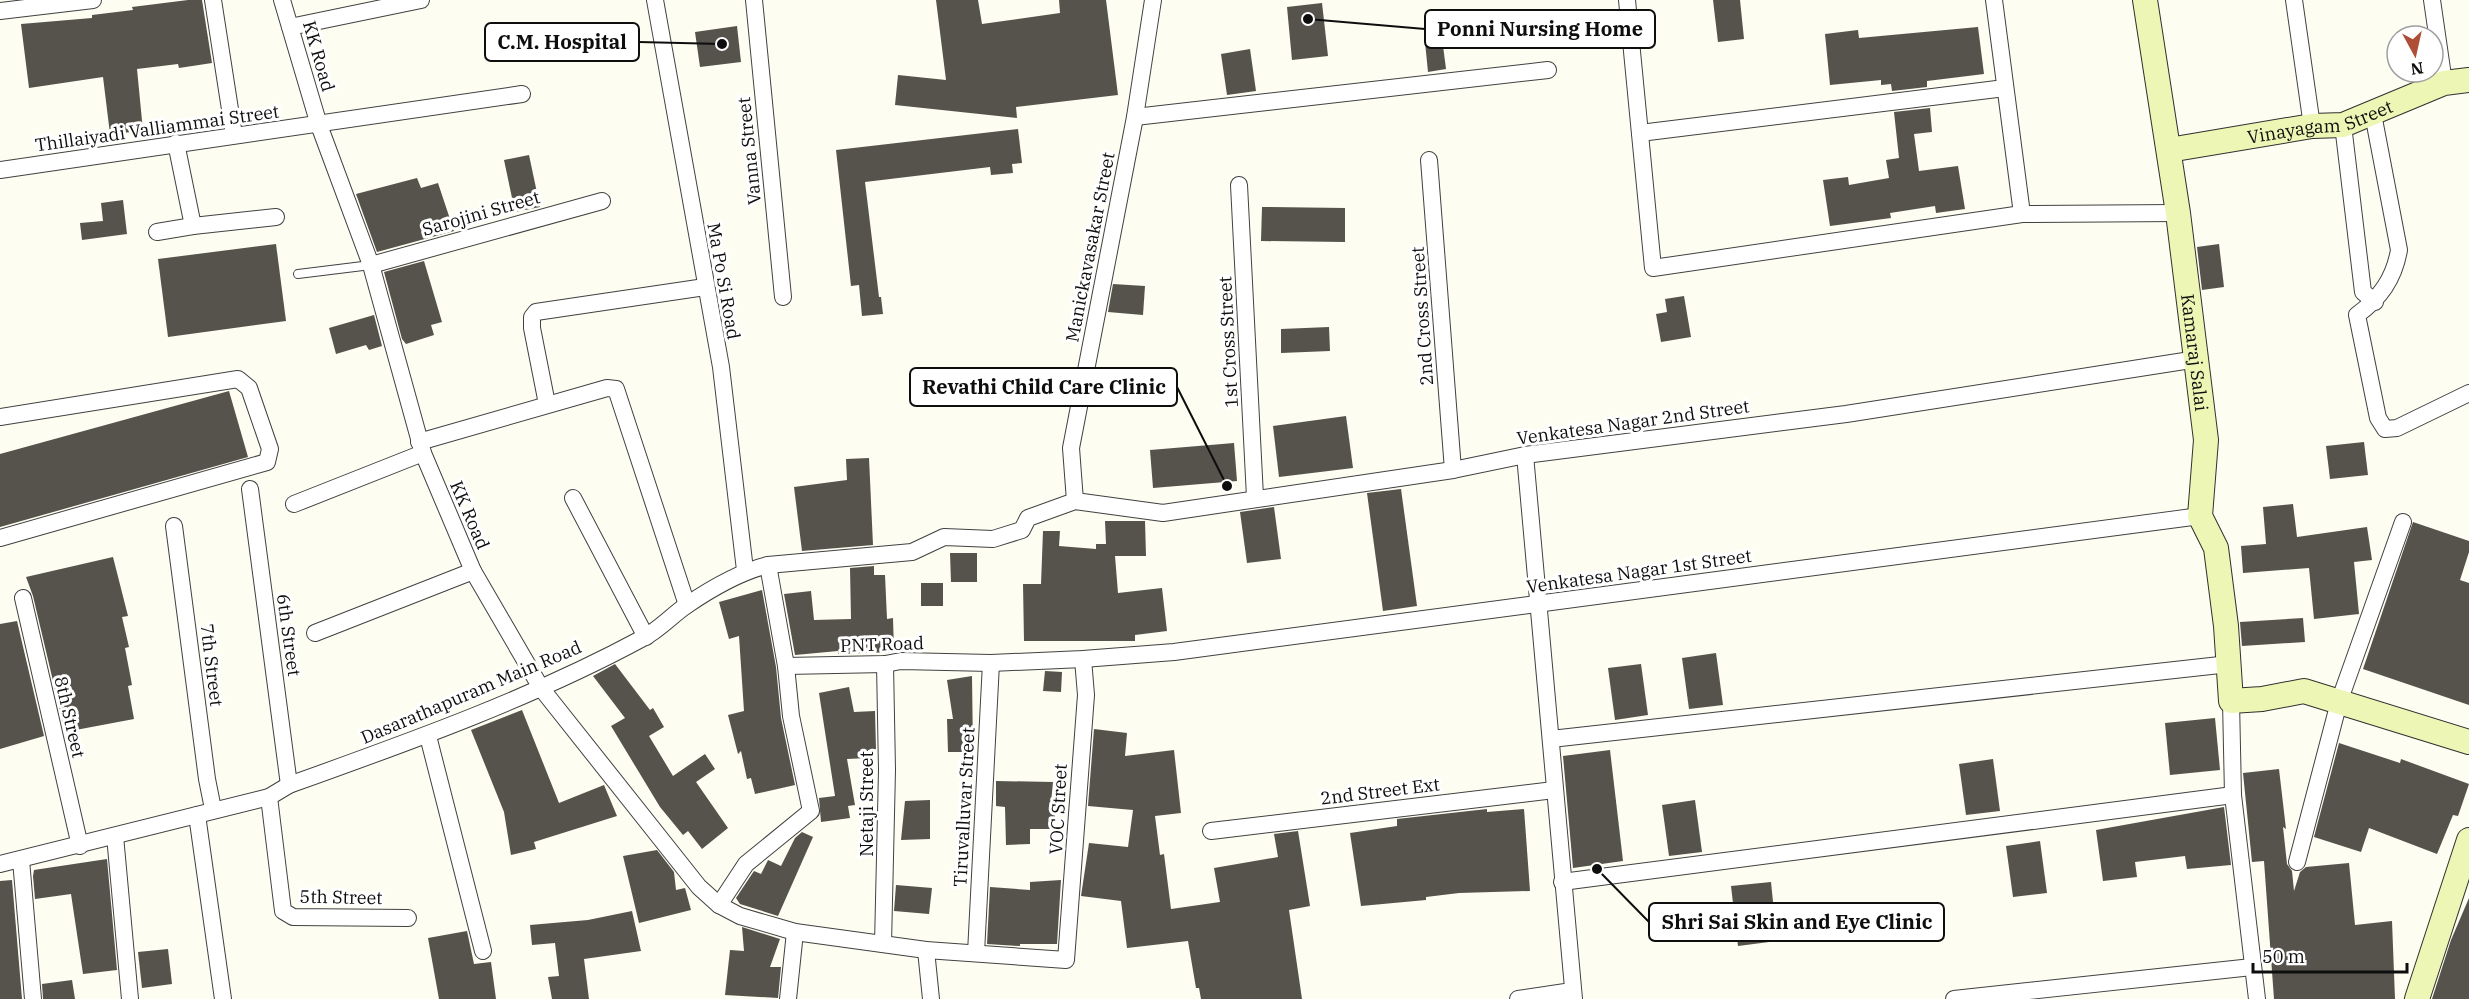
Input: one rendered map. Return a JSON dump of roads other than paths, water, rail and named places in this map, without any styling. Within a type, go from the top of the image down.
[{"type":"street","points":[[0,11],[93,0]]},
{"type":"street","points":[[213,0],[234,135]]},
{"type":"street","name":"KK Road","points":[[282,0],[319,125],[371,265],[421,447],[473,571],[541,688],[699,887],[719,905],[740,916],[795,932],[926,950],[1065,960]]},
{"type":"street","points":[[290,27],[421,0]]},
{"type":"street","name":"Ma Po Si Road","points":[[655,0],[721,367],[746,570]]},
{"type":"street","name":"Vanna Street","points":[[754,0],[783,297]]},
{"type":"street","name":"Manickavasakar Street","points":[[1075,501],[1071,448],[1135,117],[1153,0]]},
{"type":"street","points":[[1627,0],[1653,268],[2022,214],[2178,213]]},
{"type":"street","points":[[1994,0],[2022,214]]},
{"type":"street","name":"Kamaraj Salai","points":[[2145,0],[2178,213],[2206,440],[2200,516]]},
{"type":"street","points":[[2295,0],[2312,126]]},
{"type":"street","points":[[2432,0],[2435,24]]},
{"type":"street","points":[[1135,117],[1548,69]]},
{"type":"street","name":"Vinayagam Street","points":[[2445,83],[2469,80]]},
{"type":"street","name":"Vinayagam Street","points":[[2169,150],[2312,126],[2343,125],[2442,84]]},
{"type":"street","points":[[1640,133],[2006,88]]},
{"type":"street","name":"Thillaiyadi Valliammai Street","points":[[0,170],[522,94]]},
{"type":"street","points":[[2373,114],[2399,250],[2396,270],[2375,302],[2357,315],[2378,418],[2385,429],[2397,428],[2469,393]]},
{"type":"street","points":[[2343,125],[2363,292],[2375,302]]},
{"type":"street","points":[[176,143],[193,226]]},
{"type":"street","name":"2nd Cross Street","points":[[1429,160],[1453,470]]},
{"type":"street","name":"1st Cross Street","points":[[1239,185],[1255,497]]},
{"type":"street","name":"Sarojini Street","points":[[371,265],[602,201]]},
{"type":"street","points":[[157,232],[276,217]]},
{"type":"street","points":[[547,404],[532,328],[532,317],[536,312],[705,287]]},
{"type":"street","name":"Venkatesa Nagar 2nd Street","points":[[1075,501],[1163,513],[1255,497],[1453,470],[1525,455],[1846,414],[2197,359]]},
{"type":"street","points":[[0,417],[238,379],[249,388],[270,449],[267,462],[0,538]]},
{"type":"street","points":[[294,504],[421,447],[547,404],[607,388],[616,389],[687,605]]},
{"type":"street","points":[[1518,999],[1573,995],[1525,455]]},
{"type":"street","name":"6th Street","points":[[250,489],[289,785]]},
{"type":"street","points":[[573,498],[646,637]]},
{"type":"street","name":"Dasarathapuram Main Road","points":[[0,864],[80,846],[269,796],[289,785],[428,736],[541,688],[646,637],[687,605],[746,570],[768,565],[912,552],[944,537],[993,539],[1022,530],[1028,518],[1075,501]]},
{"type":"street","points":[[2200,516],[2216,548],[2229,664],[2233,795],[2257,999]]},
{"type":"street","name":"Venkatesa Nagar 1st Street","points":[[1083,659],[1174,652],[2200,516]]},
{"type":"street","points":[[2297,862],[2339,702],[2403,522]]},
{"type":"street","name":"7th Street","points":[[174,526],[207,779],[205,812],[223,999]]},
{"type":"street","points":[[719,905],[746,864],[811,811],[791,716],[786,666],[768,565]]},
{"type":"street","points":[[315,633],[473,571]]},
{"type":"street","name":"8th Street","points":[[23,598],[80,846]]},
{"type":"street","name":"PNT Road","points":[[786,666],[885,664],[901,660],[991,663],[1083,659]]},
{"type":"street","name":"VOC Street","points":[[1065,960],[1076,847],[1078,775],[1086,695],[1083,659]]},
{"type":"street","name":"Tiruvalluvar Street","points":[[976,953],[991,663]]},
{"type":"street","name":"Netaji Street","points":[[883,944],[887,781],[885,664]]},
{"type":"street","points":[[1551,739],[2229,664]]},
{"type":"street","points":[[2231,701],[2262,699],[2304,691],[2469,742]]},
{"type":"street","points":[[428,736],[483,951]]},
{"type":"street","name":"2nd Street Ext","points":[[1211,831],[1554,790]]},
{"type":"street","points":[[1562,882],[2233,795]]},
{"type":"street","name":"5th Street","points":[[269,796],[283,911],[293,917],[408,918]]},
{"type":"street","points":[[115,836],[130,999]]},
{"type":"street","points":[[2417,999],[2461,888],[2469,840]]},
{"type":"street","points":[[21,860],[33,999]]},
{"type":"street","points":[[788,999],[795,932]]},
{"type":"street","points":[[926,950],[931,999]]},
{"type":"street","points":[[1954,999],[2252,967]]},
{"type":"lane","points":[[298,274],[371,265]]},
{"type":"place","name":"Ponni Nursing Home","points":[[1308,19]]},
{"type":"place","name":"C.M. Hospital","points":[[722,44]]},
{"type":"place","name":"Revathi Child Care Clinic","points":[[1227,486]]},
{"type":"place","name":"Shri Sai Skin and Eye Clinic","points":[[1597,869]]}]
